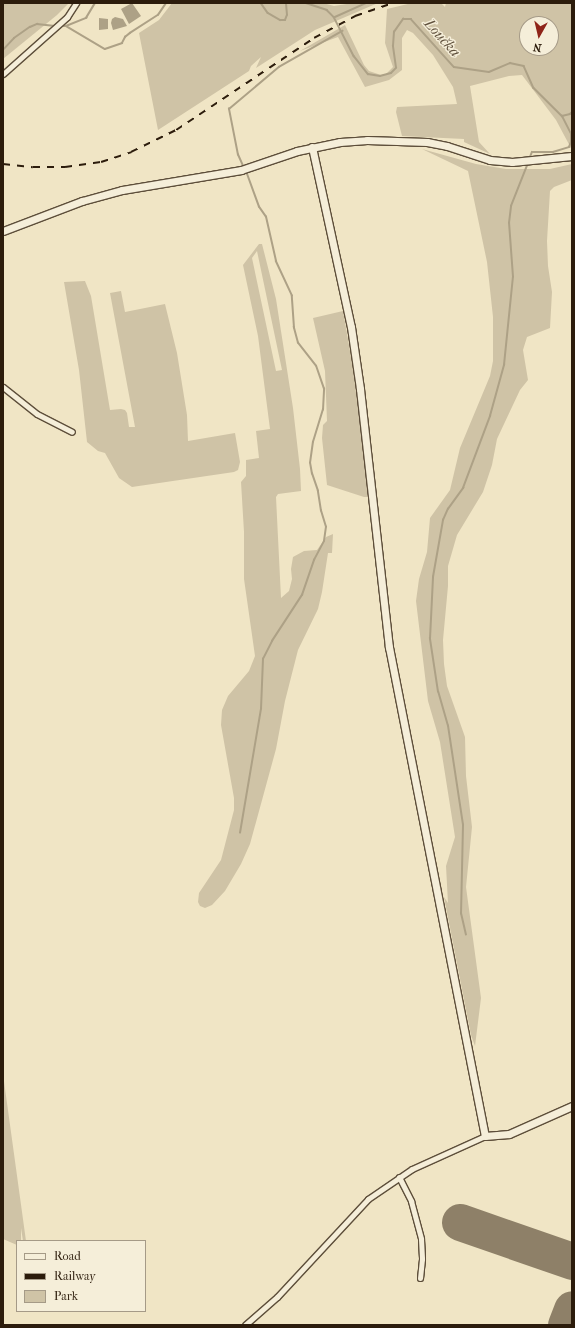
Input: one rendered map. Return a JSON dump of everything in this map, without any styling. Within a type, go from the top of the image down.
[{"type":"street","points":[[3,74],[67,17],[76,3]]},
{"type":"street","points":[[3,230],[82,201],[122,190],[241,170],[312,147],[352,141],[401,141],[437,144],[481,157],[505,162],[520,162],[572,156]]},
{"type":"street","points":[[312,147],[350,328],[359,382],[374,502],[389,647],[485,1136]]},
{"type":"street","points":[[3,387],[37,414],[72,432]]},
{"type":"street","points":[[245,1325],[277,1297],[368,1199],[399,1177],[412,1169],[485,1136],[509,1134],[572,1106]]},
{"type":"street","points":[[399,1177],[411,1201],[422,1239],[420,1278]]},
{"type":"green space","points":[[3,3],[69,3],[57,15],[3,59]]},
{"type":"green space","points":[[172,3],[323,3],[334,6],[353,3],[378,3],[315,30],[256,68],[261,57],[251,66],[249,71],[158,130],[139,33],[159,20]]},
{"type":"green space","points":[[412,3],[441,3],[445,7],[446,3],[572,3],[572,150],[556,120],[522,75],[509,76],[470,86],[479,142],[490,154],[464,142],[464,139],[402,136],[396,112],[397,107],[457,104],[453,87],[433,55],[413,33],[407,30],[402,38],[402,70],[389,80],[365,87],[338,37],[300,51],[345,25],[364,65],[369,71],[381,75],[386,74],[393,67],[385,43],[387,9]]},
{"type":"green space","points":[[422,149],[476,164],[506,169],[550,169],[572,164],[572,180],[554,187],[550,191],[547,241],[548,266],[552,292],[550,328],[527,337],[523,350],[528,380],[520,390],[497,439],[492,465],[483,492],[457,535],[448,566],[448,586],[443,640],[444,664],[447,686],[465,737],[466,776],[472,827],[466,887],[481,998],[475,1046],[471,1035],[444,897],[448,903],[446,866],[455,837],[440,742],[428,701],[416,601],[419,579],[427,552],[430,518],[450,490],[460,448],[490,376],[493,361],[493,317],[487,262],[468,171]]},
{"type":"green space","points":[[259,244],[262,244],[276,299],[293,408],[300,469],[301,491],[278,494],[276,497],[281,598],[289,591],[292,579],[291,569],[293,557],[304,551],[317,550],[326,537],[333,534],[332,553],[328,553],[318,609],[298,650],[285,701],[276,749],[250,844],[241,864],[225,891],[212,905],[205,908],[200,906],[198,902],[199,893],[221,860],[234,810],[234,798],[221,725],[222,710],[228,696],[249,671],[255,656],[244,579],[244,532],[241,482],[246,476],[246,460],[259,458],[256,431],[270,429],[258,336],[243,265]],"holes":[[[257,251],[282,370],[276,371],[252,258]]]},
{"type":"green space","points":[[85,281],[91,296],[110,410],[125,410],[127,413],[129,427],[135,427],[110,293],[121,291],[125,312],[165,304],[177,353],[187,415],[188,441],[235,433],[240,462],[238,470],[234,472],[132,487],[119,478],[105,453],[98,451],[87,442],[79,370],[64,282]]},
{"type":"green space","points":[[343,311],[353,368],[369,497],[364,497],[327,485],[322,438],[323,425],[327,421],[325,371],[313,318]]},
{"type":"green space","points":[[3,1074],[26,1240],[23,1240],[21,1228],[21,1240],[16,1240],[16,1245],[3,1239]]},
{"type":"shaded area","points":[[132,3],[141,16],[129,24],[121,9]]},
{"type":"shaded area","points":[[115,17],[123,19],[127,26],[113,30],[111,23],[112,19]]},
{"type":"shaded area","points":[[99,18],[108,19],[108,29],[99,30]]},
{"type":"waterway","name":"Loučka","points":[[59,26],[66,26],[86,18],[95,3]]},
{"type":"waterway","points":[[66,26],[105,49],[122,43],[125,37],[130,33],[158,15],[166,3]]},
{"type":"waterway","name":"Loučka","points":[[261,3],[268,13],[280,20],[285,20],[287,15],[286,3]]},
{"type":"waterway","name":"Loučka","points":[[306,3],[327,10],[334,17],[354,56],[368,74],[380,76],[391,73],[396,68],[393,46],[394,32],[403,19],[411,19],[454,67],[489,72],[510,63],[524,66],[534,88],[562,116],[572,112]]},
{"type":"waterway","points":[[335,17],[366,3]]},
{"type":"waterway","name":"Loučka","points":[[3,50],[14,38],[30,27],[37,24],[55,26]]},
{"type":"waterway","points":[[243,166],[238,155],[229,109],[279,67],[342,31]]},
{"type":"waterway","points":[[530,157],[532,152],[553,152],[569,147],[571,142],[571,134],[562,116]]},
{"type":"waterway","points":[[466,935],[461,914],[463,825],[448,726],[438,692],[430,639],[433,577],[443,520],[448,509],[463,488],[490,416],[504,365],[513,277],[509,223],[511,206],[528,163]]},
{"type":"waterway","points":[[240,833],[261,709],[263,659],[272,641],[302,595],[314,560],[324,541],[326,527],[310,463],[313,442],[323,410],[324,389],[316,366],[298,343],[294,328],[292,296],[276,261],[266,217],[259,207],[246,171]]},
{"type":"runway","points":[[460,1222],[572,1261]]},
{"type":"runway","points":[[566,1325],[572,1309]]},
{"type":"railway","points":[[3,164],[33,167],[65,167],[101,162],[131,152],[176,130],[314,38],[355,16],[393,3]]}]
